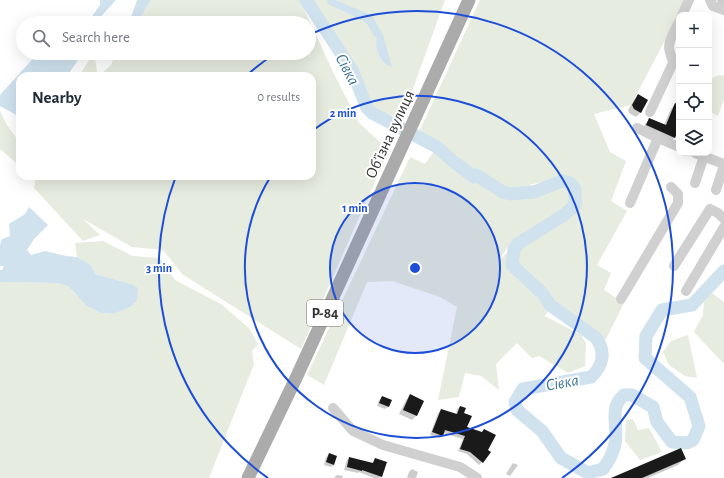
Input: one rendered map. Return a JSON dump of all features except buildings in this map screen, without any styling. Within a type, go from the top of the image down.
[{"type":"main road","name":"Обʼїзна вулиця","points":[[248,478],[469,0]]},
{"type":"street","points":[[683,12],[689,0]]},
{"type":"street","points":[[710,0],[714,6],[724,10]]},
{"type":"street","points":[[650,112],[673,62],[669,48],[670,40],[676,28]]},
{"type":"street","points":[[637,128],[676,146]]},
{"type":"street","points":[[630,203],[658,138]]},
{"type":"street","points":[[695,183],[700,156]]},
{"type":"street","points":[[703,156],[724,164],[716,190]]},
{"type":"street","points":[[621,299],[678,203],[678,194],[671,187]]},
{"type":"street","points":[[674,266],[710,209],[718,213],[724,219]]},
{"type":"street","points":[[686,291],[724,227]]},
{"type":"street","points":[[333,408],[353,431],[382,445],[460,467],[477,478]]},
{"type":"shaded area","points":[[151,0],[300,0],[307,16],[141,16]]},
{"type":"shaded area","points":[[311,0],[445,0],[402,119],[377,110],[372,104],[356,68]]},
{"type":"shaded area","points":[[480,0],[686,0],[680,12],[676,12],[676,19],[631,105],[594,114],[610,152],[626,161],[611,201],[627,211],[597,265],[611,273],[604,290],[624,303],[605,341],[554,304],[544,291],[516,264],[519,249],[577,208],[580,188],[562,178],[528,185],[561,186],[570,190],[572,203],[509,245],[498,261],[508,252],[509,264],[540,295],[549,310],[545,316],[581,335],[586,343],[585,366],[568,373],[539,356],[532,358],[517,343],[496,364],[499,390],[481,376],[465,373],[459,397],[438,400],[457,307],[440,297],[392,281],[367,282],[324,385],[307,375],[410,157],[425,164],[434,151],[460,171],[465,166],[440,144],[419,132]]},
{"type":"shaded area","points":[[316,35],[359,123],[389,150],[301,349],[182,274],[163,250],[132,247],[83,219],[100,235],[83,241],[34,188],[35,180],[316,180],[316,72],[103,72],[111,65],[113,60],[316,60]]},
{"type":"shaded area","points":[[89,60],[95,60],[97,72],[82,72]]},
{"type":"shaded area","points":[[719,75],[724,76],[724,99],[718,116],[712,113],[712,78]]},
{"type":"shaded area","points":[[0,111],[7,125],[16,137],[16,163],[0,149]]},
{"type":"shaded area","points":[[103,241],[133,256],[160,258],[175,280],[221,304],[249,328],[258,344],[252,351],[254,364],[209,478],[0,478],[0,282],[57,283],[69,286],[75,294],[101,313],[114,314],[130,307],[131,284],[95,274],[91,265],[77,257],[75,243]]},
{"type":"shaded area","points":[[712,293],[724,302],[724,364],[694,332],[703,315],[704,302]]},
{"type":"shaded area","points":[[688,335],[697,378],[685,376],[669,365],[663,352],[671,341]]},
{"type":"shaded area","points":[[633,419],[638,430],[649,428],[662,452],[640,460],[625,441],[626,420]]},
{"type":"water","points":[[100,0],[116,0],[101,16],[92,16],[100,5]]},
{"type":"water","points":[[137,0],[151,0],[141,16],[131,16]]},
{"type":"water","points":[[327,0],[335,0],[372,16],[383,35],[392,67],[381,59],[376,46],[377,37],[374,36],[367,24],[362,20],[328,4]]},
{"type":"water","points":[[32,60],[78,60],[70,72],[21,72]]},
{"type":"water","points":[[16,77],[16,115],[0,106],[0,95]]},
{"type":"water","points":[[29,207],[48,225],[34,239],[27,250],[31,255],[45,251],[77,257],[91,265],[95,274],[131,284],[138,288],[137,300],[130,307],[114,314],[101,313],[86,305],[68,286],[57,283],[0,282],[0,270],[2,270],[4,266],[0,266],[0,245],[2,239],[10,236],[9,224],[25,214]]},
{"type":"waterway","name":"Сівка","points":[[306,0],[352,70],[367,108],[372,113],[437,147],[474,177],[476,175],[503,192],[510,194],[534,192],[562,181],[570,183],[575,189],[575,205],[564,215],[519,243],[514,249],[512,265],[542,293],[550,305],[595,337],[601,347],[601,362],[599,368],[591,377],[523,389],[515,402],[517,410],[542,431],[561,458],[588,473],[603,469],[614,448],[616,438],[616,406],[624,395],[632,395],[653,407],[657,422],[672,442],[687,443],[693,440],[699,426],[690,397],[645,358],[646,336],[662,310],[692,305],[724,271]]}]
